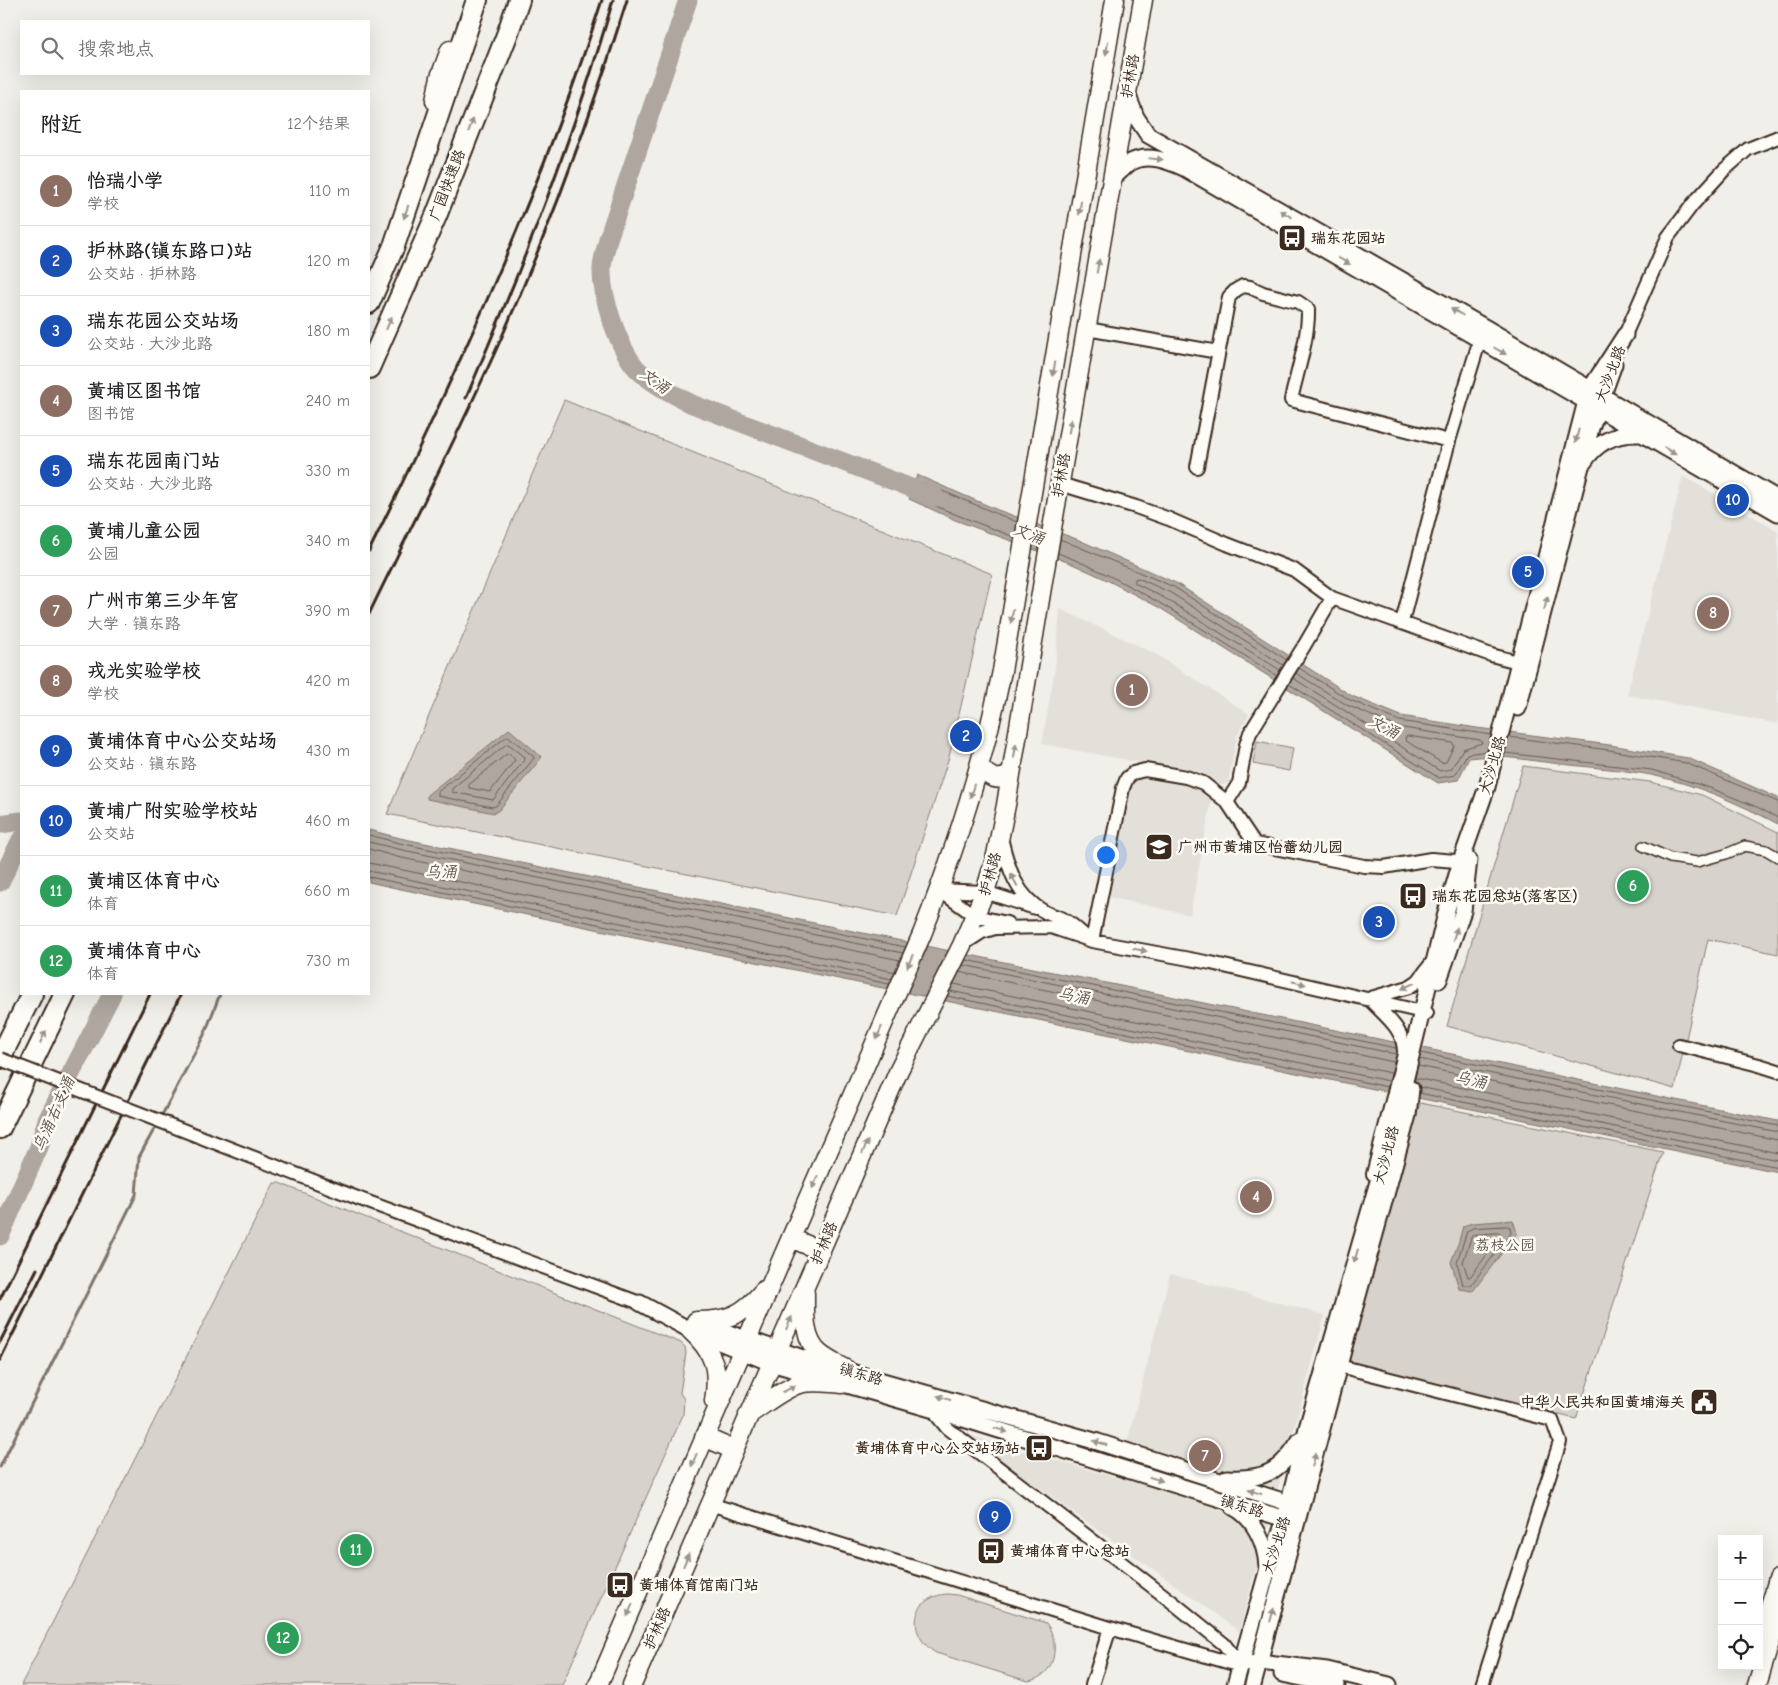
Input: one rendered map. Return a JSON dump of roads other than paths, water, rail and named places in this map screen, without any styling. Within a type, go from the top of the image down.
[{"type":"highway","name":"广园快速路","points":[[370,301],[394,246],[477,0]]},
{"type":"highway","name":"广园快速路","points":[[370,366],[436,216],[519,0]]},
{"type":"highway","points":[[0,1058],[32,995]]},
{"type":"highway","points":[[0,1128],[65,995]]},
{"type":"main road","points":[[414,186],[440,77],[469,0]]},
{"type":"main road","name":"护林路","points":[[598,1685],[922,934],[961,826],[979,766],[1002,671],[1115,0]]},
{"type":"main road","name":"护林路","points":[[632,1685],[898,1070],[962,945],[985,892],[996,855],[1011,774],[1143,0]]},
{"type":"main road","points":[[979,766],[990,777],[1006,778],[1011,774]]},
{"type":"main road","points":[[790,1238],[821,1251]]},
{"type":"main road","points":[[711,1420],[717,1382],[715,1368],[708,1350],[693,1326],[719,1321],[742,1310],[753,1302],[772,1280]]},
{"type":"main road","points":[[804,1288],[808,1334],[813,1347],[845,1377]]},
{"type":"main road","points":[[748,1415],[783,1392],[800,1384],[845,1377]]},
{"type":"main road","points":[[704,1437],[734,1450]]},
{"type":"main road","points":[[1763,1630],[1778,1579]]},
{"type":"main road","points":[[1757,1685],[1778,1616]]},
{"type":"main road","points":[[1746,1685],[1751,1670]]},
{"type":"street","points":[[1127,93],[1136,117],[1148,135],[1593,398],[1778,499]]},
{"type":"street","points":[[1625,335],[1668,238],[1693,204],[1724,170],[1748,149],[1778,136]]},
{"type":"street","points":[[1113,178],[1131,162],[1144,158],[1155,158],[1172,162],[1483,334]]},
{"type":"street","points":[[1197,467],[1229,297],[1243,286],[1298,302],[1308,309],[1308,318],[1291,400],[1449,441]]},
{"type":"street","points":[[1087,329],[1218,352]]},
{"type":"street","points":[[1402,622],[1449,441],[1483,334]]},
{"type":"street","name":"大沙北路","points":[[1254,1685],[1295,1504],[1307,1428],[1394,1126],[1396,1100],[1414,1038],[1463,911],[1464,862],[1495,790],[1515,700],[1518,662],[1593,398],[1625,335]]},
{"type":"street","points":[[1593,398],[1641,434],[1778,513]]},
{"type":"street","name":"大沙北路","points":[[1424,1013],[1435,957],[1464,862],[1474,821],[1515,700],[1582,465],[1593,398]]},
{"type":"street","points":[[1582,465],[1589,453],[1601,443],[1624,433],[1641,434]]},
{"type":"street","points":[[1060,484],[1161,516],[1294,570],[1332,598],[1491,655],[1518,662]]},
{"type":"street","points":[[1227,802],[1239,783],[1250,732],[1332,598]]},
{"type":"street","points":[[1092,941],[1127,778],[1133,773],[1145,770],[1186,777],[1203,783],[1227,802],[1255,844],[1364,866],[1384,867],[1431,859],[1464,862]]},
{"type":"street","points":[[1000,833],[1008,867],[1013,879],[1030,902],[1044,912]]},
{"type":"street","points":[[1643,846],[1670,858],[1697,862],[1726,854],[1745,846],[1766,850],[1778,857]]},
{"type":"street","points":[[939,890],[985,892],[1065,919],[1092,941]]},
{"type":"street","points":[[939,890],[975,916],[1026,926]]},
{"type":"street","points":[[962,945],[982,932],[995,928],[1051,927],[1092,941],[1211,963],[1424,1013]]},
{"type":"street","points":[[1369,999],[1409,987],[1418,981],[1435,957]]},
{"type":"street","points":[[1369,999],[1396,1027],[1414,1038]]},
{"type":"street","name":"大沙北路","points":[[1295,1504],[1339,1366],[1408,1115],[1414,1038]]},
{"type":"street","points":[[1679,1046],[1778,1071]]},
{"type":"street","points":[[0,1058],[360,1199],[640,1303]]},
{"type":"street","name":"镇东路","points":[[640,1303],[693,1326],[774,1356],[845,1377],[1098,1442],[1206,1478],[1295,1504],[1285,1519],[938,1411],[845,1377]]},
{"type":"street","points":[[1339,1366],[1552,1420],[1560,1442],[1482,1685]]},
{"type":"street","points":[[938,1411],[940,1422],[951,1432],[1224,1644],[1241,1666]]},
{"type":"street","points":[[1267,1572],[1267,1560],[1259,1534],[1241,1511],[1208,1496],[1206,1478],[1250,1478],[1274,1470],[1284,1463],[1292,1453],[1307,1428]]},
{"type":"street","points":[[710,1504],[1110,1628],[1241,1666],[1327,1670],[1388,1685]]},
{"type":"street","name":"大沙北路","points":[[1235,1685],[1267,1572],[1285,1519]]},
{"type":"street","points":[[1092,1685],[1110,1628]]},
{"type":"street","points":[[1259,1666],[1337,1685]]},
{"type":"water","points":[[917,475],[998,510],[1079,540],[1176,583],[1352,696],[1401,716],[1610,745],[1688,758],[1778,798],[1778,824],[1700,789],[1651,775],[1614,770],[1511,758],[1479,757],[1469,758],[1458,780],[1438,783],[1160,608],[1070,563],[955,520],[909,499]]},
{"type":"water","points":[[509,729],[542,757],[499,810],[494,813],[427,799],[427,795]]},
{"type":"water","name":"乌涌","points":[[370,830],[400,838],[1778,1121],[1778,1172],[370,882]]},
{"type":"water","points":[[1513,1220],[1517,1233],[1473,1291],[1459,1289],[1451,1262],[1463,1226],[1472,1223]]},
{"type":"waterway","name":"文涌","points":[[688,0],[608,239],[603,262],[602,281],[608,308],[624,349],[637,369],[649,379],[692,404],[935,497]]},
{"type":"waterway","points":[[0,824],[20,821]]},
{"type":"waterway","name":"乌涌右支涌","points":[[0,882],[20,842]]},
{"type":"waterway","name":"乌涌右支涌","points":[[0,1236],[39,1147],[47,1120],[111,995]]},
{"type":"waterway","points":[[160,1119],[205,1033],[220,995]]},
{"type":"waterway","points":[[0,1467],[136,1195],[139,1157],[157,1124]]},
{"type":"railway","points":[[370,549],[434,416],[496,280],[552,142],[602,0]]},
{"type":"railway","points":[[466,398],[546,201],[598,51],[613,0]]},
{"type":"railway","points":[[370,612],[468,410],[518,299],[599,87],[627,0]]},
{"type":"railway","points":[[0,1299],[150,995]]},
{"type":"railway","points":[[0,1360],[181,995]]},
{"type":"railway","points":[[0,1342],[37,1269]]},
{"type":"place","name":"瑞东花园站","points":[[1292,238]]},
{"type":"place","name":"黄埔广附实验学校站","points":[[1733,500]]},
{"type":"place","name":"瑞东花园南门站","points":[[1528,572]]},
{"type":"place","name":"戎光实验学校","points":[[1713,613]]},
{"type":"place","name":"怡瑞小学","points":[[1132,690]]},
{"type":"place","name":"护林路(镇东路口)站","points":[[966,736]]},
{"type":"place","name":"广州市黄埔区怡蕾幼儿园","points":[[1159,847]]},
{"type":"place","name":"黄埔儿童公园","points":[[1633,886]]},
{"type":"place","name":"瑞东花园总站(落客区)","points":[[1413,896]]},
{"type":"place","name":"瑞东花园公交站场","points":[[1379,922]]},
{"type":"place","name":"黄埔区图书馆","points":[[1256,1197]]},
{"type":"place","name":"中华人民共和国黄埔海关","points":[[1704,1402]]},
{"type":"place","name":"黄埔体育中心公交站场站","points":[[1039,1448]]},
{"type":"place","name":"广州市第三少年宫","points":[[1205,1456]]},
{"type":"place","name":"黄埔体育中心公交站场","points":[[995,1517]]},
{"type":"place","name":"黄埔区体育中心","points":[[356,1550]]},
{"type":"place","name":"黄埔体育中心总站","points":[[991,1551]]},
{"type":"place","name":"黄埔体育馆南门站","points":[[620,1585]]},
{"type":"place","name":"黄埔体育中心","points":[[283,1638]]},
{"type":"park label","name":"荔枝公园","points":[[1505,1245]]}]
